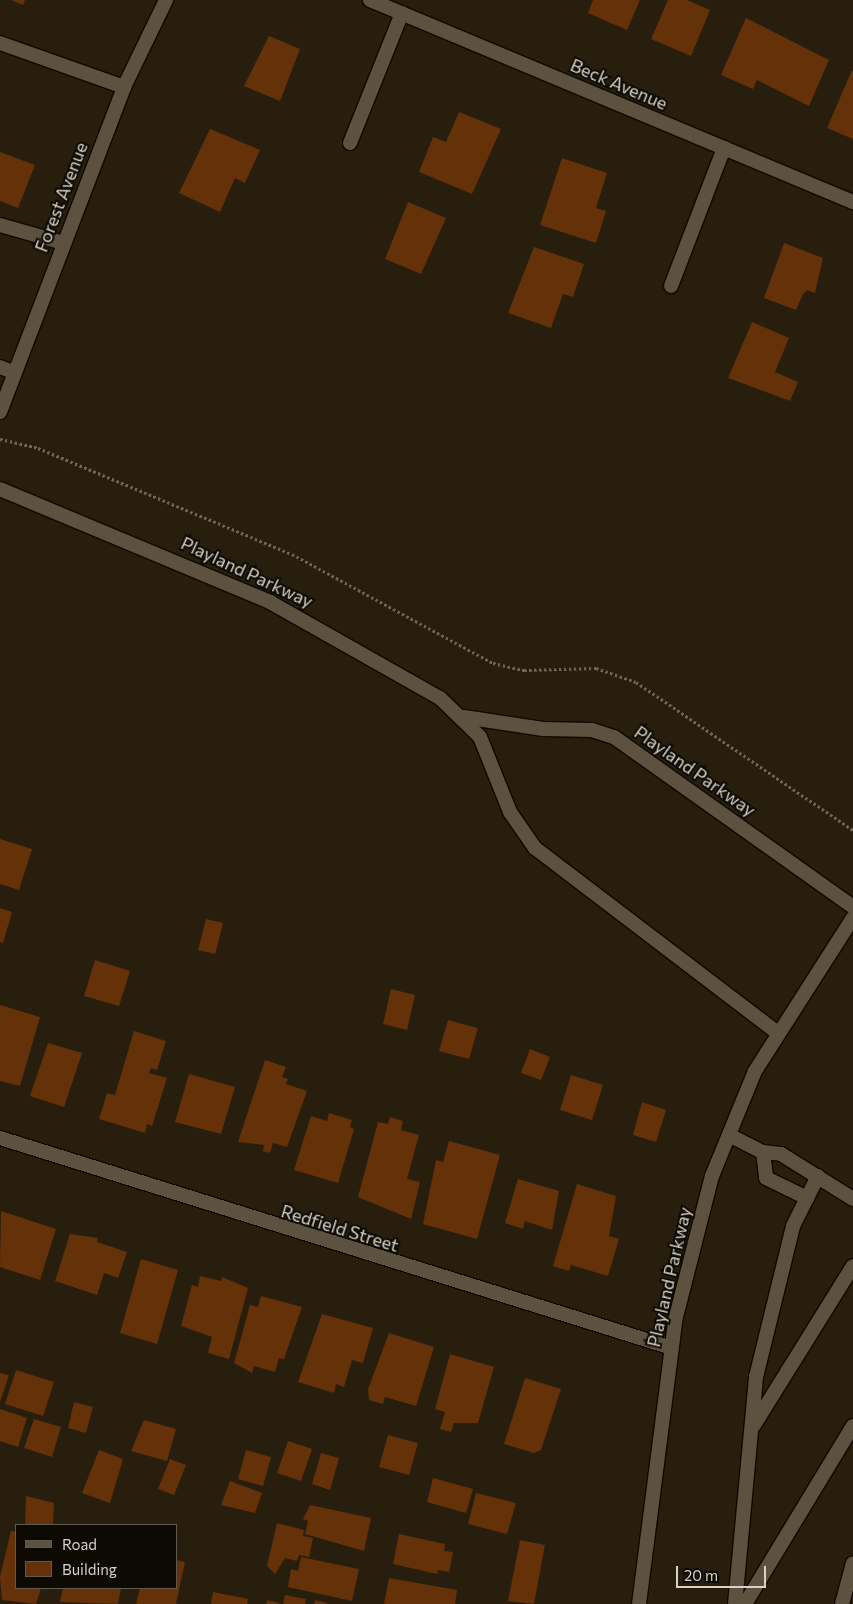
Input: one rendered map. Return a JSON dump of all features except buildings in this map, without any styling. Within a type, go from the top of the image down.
[{"type":"street","name":"Forest Avenue","points":[[0,412],[7,369],[63,243],[124,87],[166,0]]},
{"type":"street","name":"Beck Avenue","points":[[370,0],[853,202]]},
{"type":"street","points":[[350,143],[402,13]]},
{"type":"street","points":[[0,43],[124,87]]},
{"type":"street","points":[[671,286],[724,148]]},
{"type":"street","points":[[0,225],[63,243]]},
{"type":"street","name":"Playland Parkway","points":[[0,489],[270,602],[408,676],[464,717],[492,760],[521,832],[535,848],[778,1033]]},
{"type":"street","name":"Playland Parkway","points":[[464,717],[543,729],[592,730],[614,737],[853,907]]},
{"type":"street","name":"Playland Parkway","points":[[639,1604],[672,1348],[712,1176],[755,1071],[853,918]]},
{"type":"street","points":[[729,1135],[762,1152],[781,1154],[853,1199]]},
{"type":"street","name":"Redfield Street","points":[[0,1138],[672,1348]]},
{"type":"street","points":[[762,1152],[766,1178],[807,1198]]},
{"type":"street","points":[[735,1604],[759,1367],[794,1226],[818,1176]]},
{"type":"street","points":[[752,1429],[853,1266]]},
{"type":"street","points":[[745,1604],[853,1426]]},
{"type":"street","points":[[842,1604],[853,1563]]},
{"type":"path","points":[[0,439],[38,448],[292,554],[493,663],[524,670],[596,668],[621,675],[853,830]]}]
